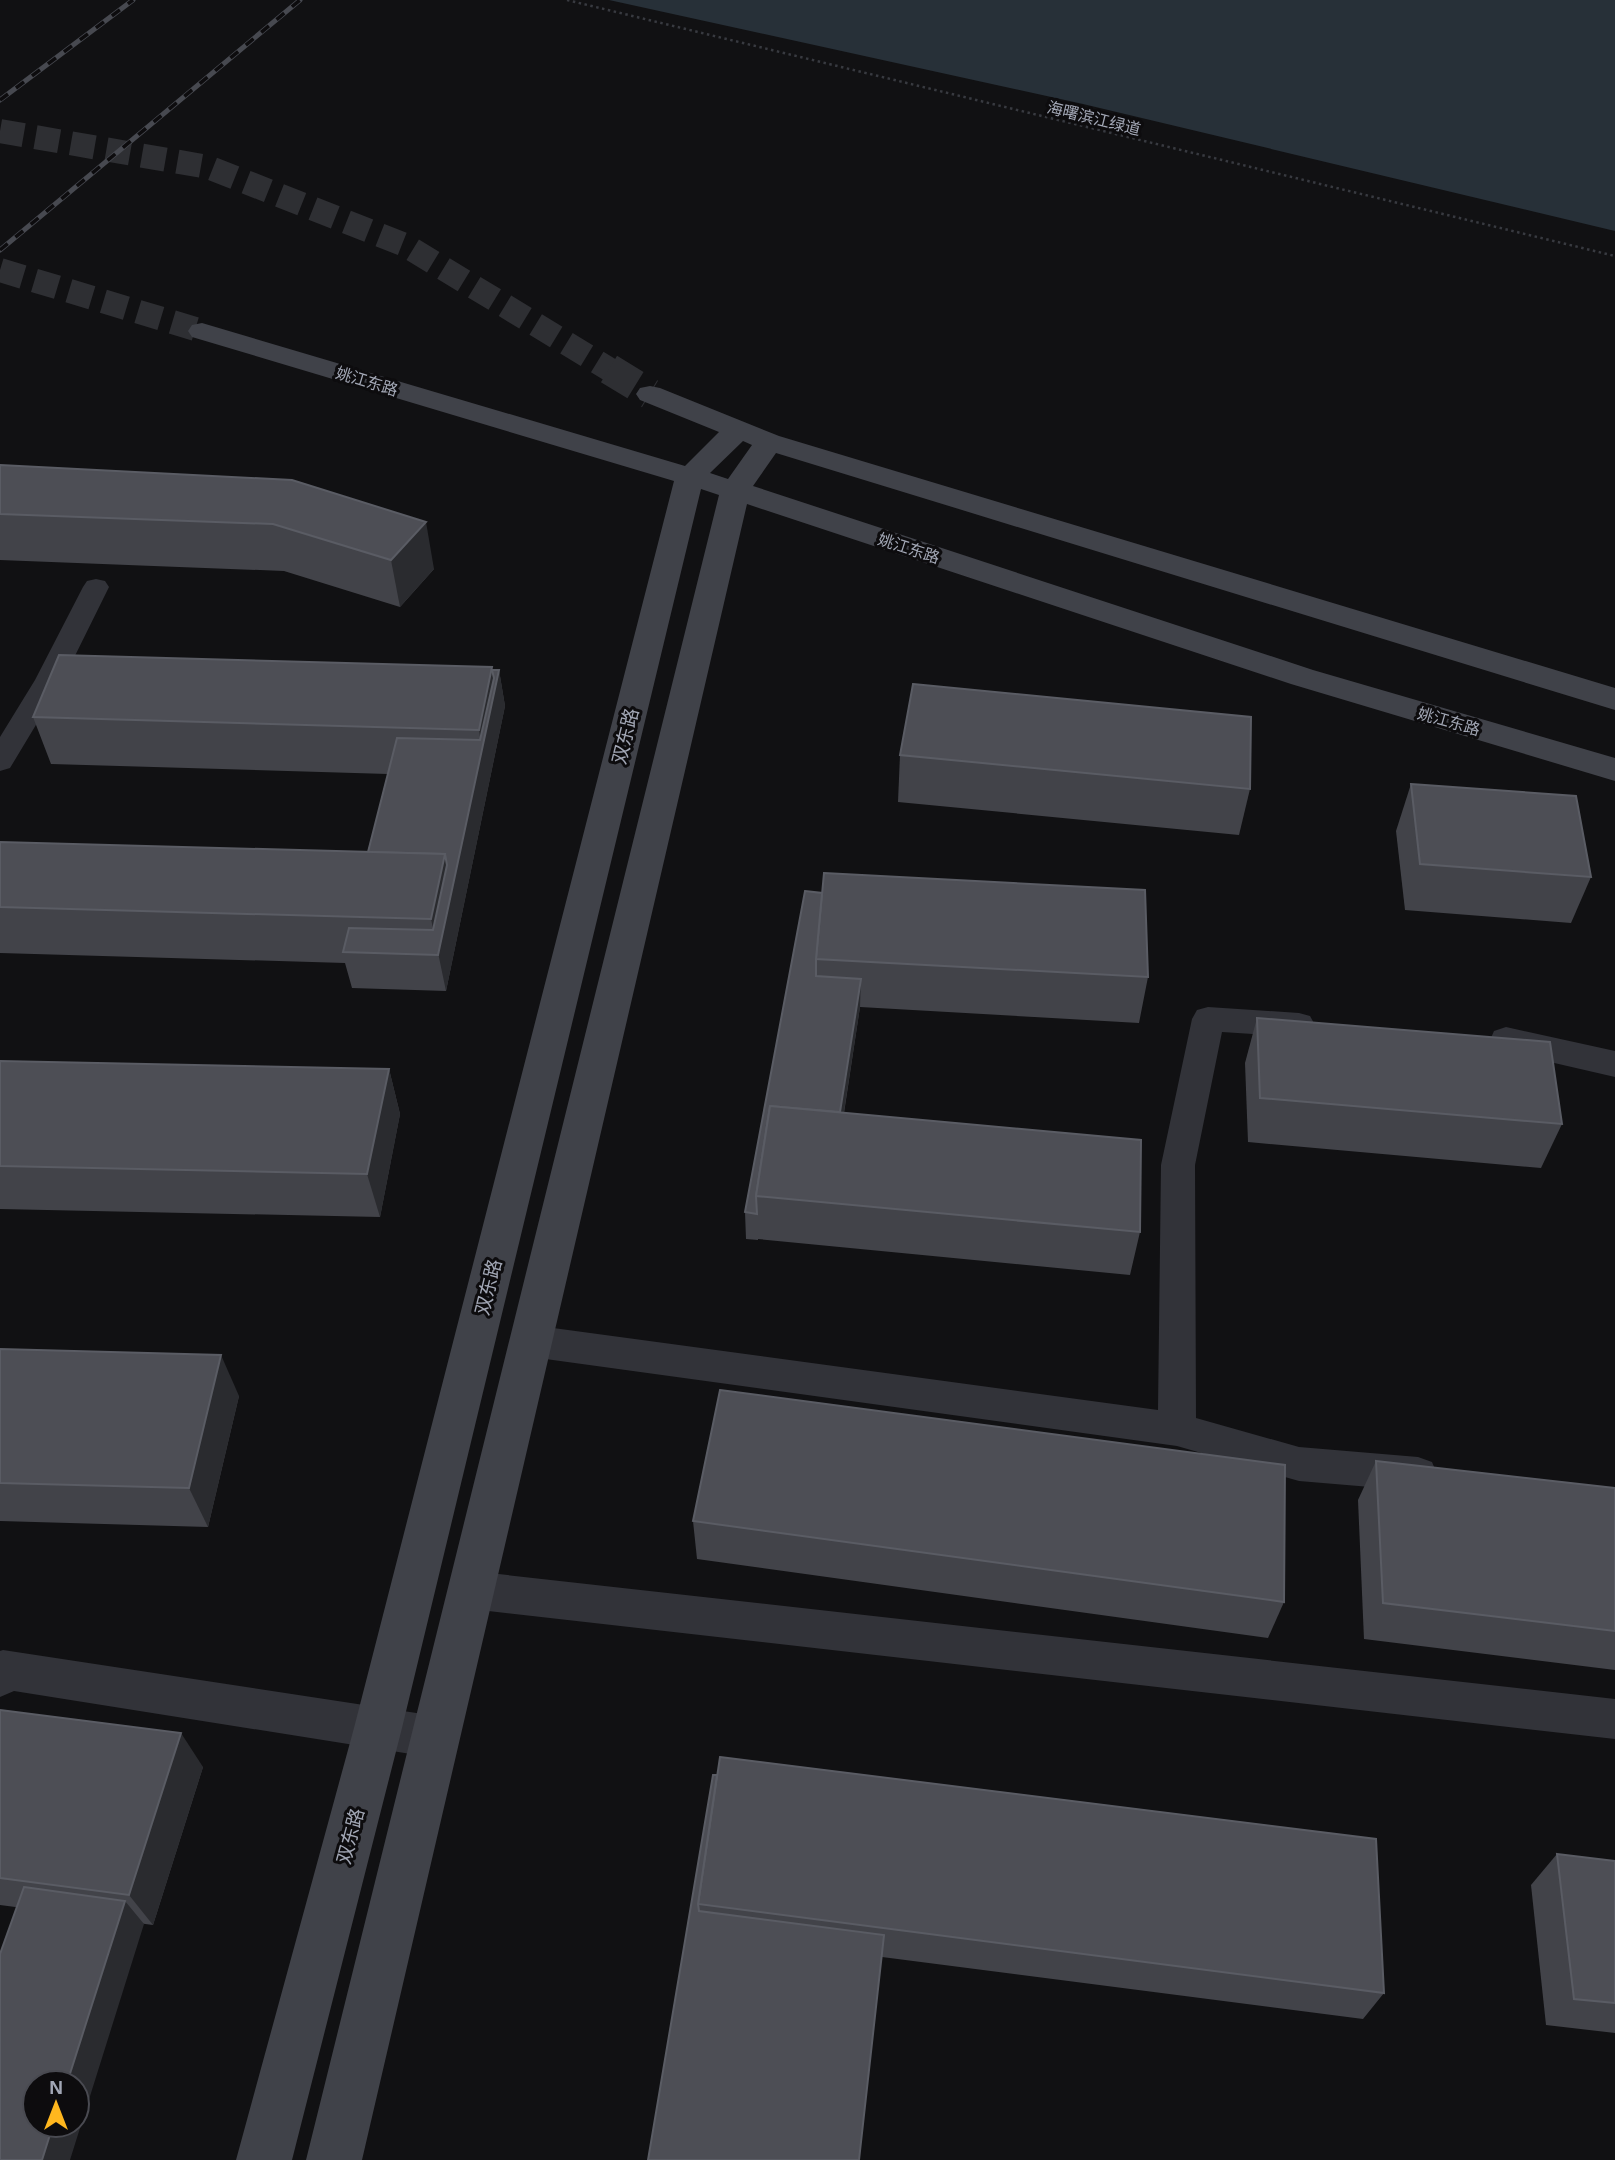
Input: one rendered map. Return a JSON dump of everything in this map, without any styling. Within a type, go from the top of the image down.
[{"type":"main road","name":"姚江东路","points":[[202,331],[735,490],[1289,673],[1615,770]]},
{"type":"main road","points":[[650,394],[754,436],[1615,699]]},
{"type":"main road","points":[[689,478],[754,436]]},
{"type":"main road","points":[[334,2160],[735,490],[754,436]]},
{"type":"main road","name":"双东路","points":[[264,2160],[378,1728],[689,478]]},
{"type":"lane","points":[[0,761],[49,680],[96,587]]},
{"type":"lane","points":[[1177,1429],[1178,1166],[1208,1019],[1331,1027]]},
{"type":"lane","points":[[1468,1036],[1495,1038],[1615,1064]]},
{"type":"lane","points":[[531,1341],[1177,1429],[1299,1464],[1450,1476]]},
{"type":"lane","points":[[471,1590],[1615,1719]]},
{"type":"lane","points":[[1,1668],[436,1737]]},
{"type":"path","name":"海曙滨江绿道","points":[[567,0],[1202,158],[1615,256]]},
{"type":"shaded area","points":[[609,0],[1615,0],[1615,231],[1083,104]]},
{"type":"building","points":[[0,465],[292,480],[426,522],[391,560],[273,524],[0,514]]},
{"type":"building","points":[[59,655],[492,667],[479,730],[33,717]]},
{"type":"building","points":[[492,670],[499,670],[438,955],[343,952],[349,928],[433,930],[447,865],[445,854],[368,852],[397,738],[480,740],[494,678]]},
{"type":"building","points":[[913,684],[1251,717],[1250,789],[900,755]]},
{"type":"building","points":[[1411,784],[1576,796],[1591,877],[1420,864]]},
{"type":"building","points":[[0,842],[445,854],[431,919],[0,907]]},
{"type":"building","points":[[824,873],[1145,890],[1148,977],[816,959]]},
{"type":"building","points":[[805,891],[822,893],[816,976],[861,979],[840,1112],[770,1106],[756,1196],[757,1214],[745,1212]]},
{"type":"building","points":[[1257,1018],[1550,1042],[1562,1124],[1260,1098]]},
{"type":"building","points":[[0,1061],[389,1069],[367,1174],[0,1166]]},
{"type":"building","points":[[770,1106],[1141,1140],[1140,1232],[756,1196]]},
{"type":"building","points":[[0,1349],[221,1355],[189,1488],[0,1483]]},
{"type":"building","points":[[720,1390],[1285,1465],[1284,1602],[693,1521]]},
{"type":"building","points":[[1376,1461],[1615,1488],[1615,1631],[1383,1603]]},
{"type":"building","points":[[0,1710],[181,1733],[129,1895],[0,1878]]},
{"type":"building","points":[[720,1757],[1376,1839],[1384,1993],[698,1904]]},
{"type":"building","points":[[713,1775],[717,1775],[699,1911],[884,1935],[859,2160],[648,2160]]},
{"type":"building","points":[[1557,1854],[1615,1861],[1615,2003],[1574,1999]]},
{"type":"building","points":[[24,1887],[125,1901],[71,2069],[21,2069],[21,2139],[49,2139],[42,2160],[0,2160],[0,1954]]},
{"type":"tunnel","points":[[0,131],[208,167],[405,245],[612,371]]},
{"type":"tunnel","points":[[0,270],[202,331]]},
{"type":"tunnel","points":[[609,369],[650,394]]},
{"type":"railway","points":[[0,100],[133,0]]},
{"type":"railway","points":[[0,250],[300,0]]}]
